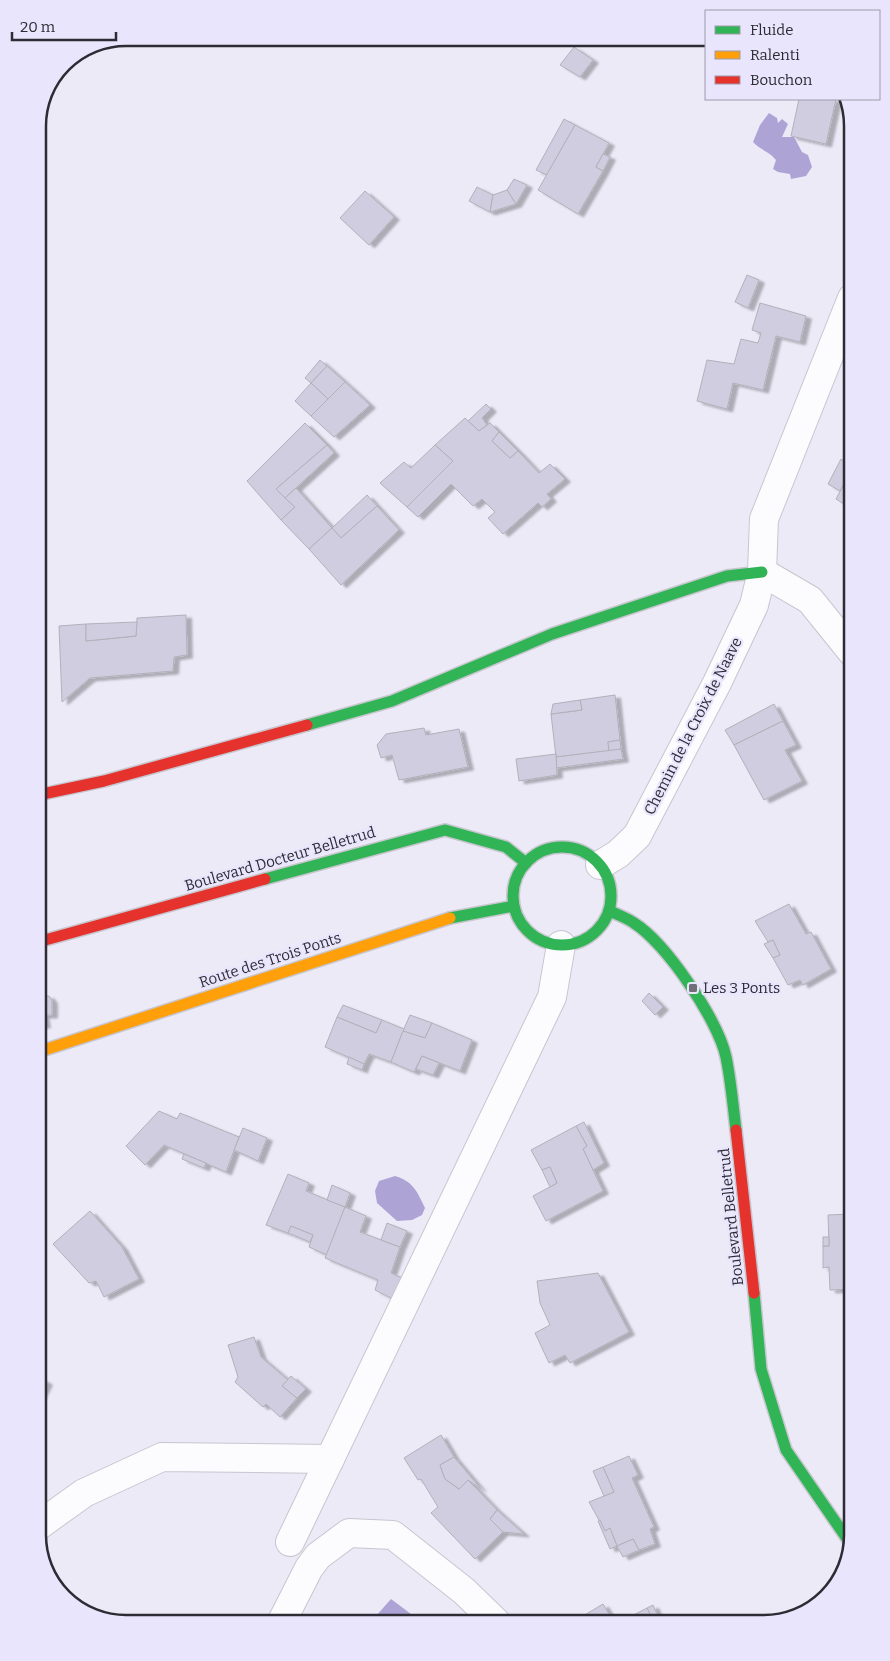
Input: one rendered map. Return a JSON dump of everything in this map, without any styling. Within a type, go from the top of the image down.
[{"type":"main road","points":[[46,793],[104,781],[392,701],[552,634],[727,576],[762,572]]},
{"type":"main road","name":"Boulevard Docteur Belletrud","points":[[46,940],[445,830],[506,847],[526,863]]},
{"type":"main road","points":[[563,847],[584,852],[600,865],[611,887],[610,912],[598,932],[578,944],[561,945],[536,938],[521,924],[514,906],[513,891],[517,876],[526,863],[543,851],[563,847]]},
{"type":"main road","name":"Route des Trois Ponts","points":[[46,1049],[444,919],[514,906]]},
{"type":"main road","name":"Boulevard Belletrud","points":[[610,912],[635,923],[657,944],[693,988],[712,1020],[726,1056],[743,1183],[762,1369],[786,1450],[844,1534]]},
{"type":"street","name":"Chemin de la Croix de Naave","points":[[600,865],[618,854],[637,836],[722,674],[754,605],[762,572],[764,519],[844,318]]},
{"type":"street","points":[[762,572],[810,600],[844,642]]},
{"type":"street","points":[[290,1542],[552,997],[561,945]]},
{"type":"street","points":[[46,1520],[84,1493],[162,1457],[330,1459]]},
{"type":"street","points":[[285,1615],[309,1568],[318,1556],[349,1533],[393,1535],[464,1591],[489,1615]]},
{"type":"shaded area","points":[[769,113],[777,118],[778,123],[782,119],[788,124],[782,137],[794,137],[802,152],[808,155],[812,167],[806,176],[791,179],[790,174],[773,169],[776,160],[753,142],[760,125]]},
{"type":"shaded area","points":[[395,1176],[411,1184],[425,1208],[422,1215],[412,1220],[397,1221],[377,1203],[375,1191],[379,1181]]},
{"type":"shaded area","points":[[391,1599],[412,1615],[377,1615]]},
{"type":"building","points":[[574,47],[593,60],[580,77],[560,65]]},
{"type":"building","points":[[799,100],[836,100],[826,144],[791,136]]},
{"type":"building","points":[[564,119],[575,125],[547,175],[536,170]]},
{"type":"building","points":[[575,125],[609,143],[596,167],[603,171],[578,214],[538,190]]},
{"type":"building","points":[[603,154],[610,157],[603,171],[596,167]]},
{"type":"building","points":[[514,179],[527,185],[516,204],[507,190]]},
{"type":"building","points":[[477,187],[493,195],[490,212],[469,201]]},
{"type":"building","points":[[507,190],[516,204],[490,212],[493,195]]},
{"type":"building","points":[[365,191],[394,217],[369,245],[340,218]]},
{"type":"building","points":[[747,275],[759,280],[748,308],[735,302]]},
{"type":"building","points":[[760,303],[806,316],[800,342],[776,336],[763,390],[733,383],[727,409],[697,401],[707,360],[734,364],[741,339],[758,343],[761,333],[752,330]]},
{"type":"building","points":[[320,360],[327,366],[311,383],[305,378]]},
{"type":"building","points":[[327,366],[345,382],[328,399],[311,383]]},
{"type":"building","points":[[345,382],[370,405],[334,437],[311,416]]},
{"type":"building","points":[[311,383],[328,399],[311,416],[295,401]]},
{"type":"building","points":[[486,404],[491,409],[482,418],[487,425],[479,431],[468,421]]},
{"type":"building","points":[[465,418],[479,431],[490,423],[499,432],[492,441],[510,458],[518,451],[539,473],[550,464],[565,479],[547,494],[551,499],[542,507],[538,503],[503,534],[488,518],[495,512],[482,499],[473,506],[451,484],[418,517],[407,507],[453,461],[435,445]]},
{"type":"building","points":[[305,423],[327,445],[276,489],[295,507],[281,520],[247,481]]},
{"type":"building","points":[[499,432],[518,451],[510,458],[492,441]]},
{"type":"building","points":[[327,445],[334,453],[285,498],[276,489]]},
{"type":"building","points":[[435,445],[453,461],[407,507],[380,483],[404,462],[411,468]]},
{"type":"building","points":[[841,459],[844,461],[844,484],[840,491],[828,484]]},
{"type":"building","points":[[844,484],[844,504],[836,499]]},
{"type":"building","points":[[296,488],[332,528],[309,549],[281,520],[295,507],[285,498]]},
{"type":"building","points":[[367,495],[377,506],[341,538],[332,528]]},
{"type":"building","points":[[377,506],[399,530],[341,585],[309,549],[332,528],[341,538]]},
{"type":"building","points":[[186,615],[187,655],[174,657],[173,671],[90,678],[62,702],[59,626],[86,624],[86,641],[136,636],[137,618]]},
{"type":"building","points":[[137,622],[136,636],[86,641],[86,624]]},
{"type":"building","points":[[615,695],[620,740],[608,742],[609,751],[556,757],[551,714],[582,710],[580,700]]},
{"type":"building","points":[[580,700],[582,710],[551,714],[553,704]]},
{"type":"building","points":[[774,704],[783,721],[734,745],[725,730]]},
{"type":"building","points":[[783,721],[796,745],[785,750],[802,781],[764,800],[734,745]]},
{"type":"building","points":[[424,728],[426,735],[459,729],[468,767],[399,780],[392,755],[381,758],[377,745],[386,734]]},
{"type":"building","points":[[620,740],[621,749],[609,751],[608,742]]},
{"type":"building","points":[[621,749],[623,759],[556,768],[556,757]]},
{"type":"building","points":[[556,754],[557,775],[519,781],[516,759]]},
{"type":"building","points":[[789,904],[806,934],[811,932],[831,969],[803,985],[800,980],[788,985],[773,958],[780,955],[773,940],[768,942],[755,921]]},
{"type":"building","points":[[773,940],[780,955],[773,958],[764,944]]},
{"type":"building","points":[[649,993],[663,1007],[655,1015],[642,1001]]},
{"type":"building","points":[[46,996],[49,996],[52,1001],[52,1015],[46,1015]]},
{"type":"building","points":[[343,1005],[382,1020],[376,1033],[337,1017]]},
{"type":"building","points":[[410,1015],[432,1023],[425,1038],[403,1031]]},
{"type":"building","points":[[337,1017],[376,1033],[382,1020],[404,1029],[391,1062],[369,1054],[364,1064],[325,1047]]},
{"type":"building","points":[[432,1023],[472,1040],[460,1071],[422,1056],[414,1072],[391,1062],[403,1031],[425,1038]]},
{"type":"building","points":[[422,1056],[439,1063],[433,1075],[416,1069]]},
{"type":"building","points":[[349,1057],[364,1064],[362,1070],[347,1064]]},
{"type":"building","points":[[159,1111],[177,1119],[180,1113],[239,1137],[226,1172],[164,1145],[145,1165],[126,1146]]},
{"type":"building","points":[[584,1122],[604,1163],[593,1170],[583,1149],[587,1146],[576,1126]]},
{"type":"building","points":[[576,1126],[587,1146],[583,1149],[603,1191],[546,1221],[533,1196],[557,1183],[550,1167],[542,1170],[531,1150]]},
{"type":"building","points":[[243,1128],[267,1138],[258,1161],[234,1150]]},
{"type":"building","points":[[184,1154],[206,1163],[204,1168],[182,1159]]},
{"type":"building","points":[[550,1167],[557,1183],[550,1187],[542,1170]]},
{"type":"building","points":[[288,1174],[309,1183],[306,1191],[345,1207],[327,1255],[309,1247],[313,1235],[291,1226],[288,1233],[266,1225]]},
{"type":"building","points":[[332,1185],[350,1193],[345,1207],[327,1200]]},
{"type":"building","points":[[345,1207],[366,1216],[360,1232],[400,1247],[391,1273],[409,1281],[399,1302],[375,1290],[378,1280],[325,1258]]},
{"type":"building","points":[[90,1211],[122,1247],[139,1279],[104,1297],[96,1281],[89,1283],[53,1244]]},
{"type":"building","points":[[844,1214],[844,1289],[830,1290],[829,1267],[823,1268],[823,1246],[829,1246],[828,1215]]},
{"type":"building","points":[[387,1223],[407,1231],[400,1247],[381,1240]]},
{"type":"building","points":[[291,1226],[313,1235],[310,1242],[288,1233]]},
{"type":"building","points":[[823,1237],[829,1237],[829,1246],[823,1246]]},
{"type":"building","points":[[598,1273],[629,1332],[570,1363],[565,1355],[549,1363],[535,1333],[550,1325],[540,1303],[537,1281]]},
{"type":"building","points":[[254,1337],[261,1357],[288,1380],[282,1386],[297,1398],[280,1417],[266,1404],[263,1407],[235,1382],[238,1377],[228,1345]]},
{"type":"building","points":[[291,1376],[306,1389],[297,1398],[282,1386]]},
{"type":"building","points":[[441,1435],[454,1457],[440,1465],[445,1479],[459,1489],[468,1480],[497,1510],[490,1519],[503,1532],[475,1559],[431,1513],[438,1507],[421,1479],[418,1480],[404,1458]]},
{"type":"building","points":[[629,1456],[638,1475],[632,1478],[654,1527],[650,1529],[655,1544],[639,1550],[633,1539],[617,1546],[610,1528],[605,1531],[589,1502],[614,1492],[603,1467]]},
{"type":"building","points":[[454,1457],[481,1489],[468,1480],[459,1489],[445,1479],[440,1465]]},
{"type":"building","points":[[603,1467],[614,1492],[604,1496],[593,1471]]},
{"type":"building","points":[[497,1510],[524,1534],[503,1532],[490,1519]]},
{"type":"building","points":[[600,1520],[605,1531],[610,1528],[617,1546],[610,1549],[598,1521]]},
{"type":"building","points":[[633,1539],[639,1550],[623,1557],[617,1546]]},
{"type":"building","points":[[603,1604],[610,1615],[585,1615]]},
{"type":"building","points":[[653,1605],[657,1615],[650,1615],[647,1608]]},
{"type":"building","points":[[647,1608],[650,1615],[634,1615]]},
{"type":"traffic: fast","points":[[307,725],[392,701],[552,634],[727,576],[762,572]]},
{"type":"traffic: fast","points":[[265,879],[445,830],[506,847],[526,863]]},
{"type":"traffic: fast","points":[[562,847],[581,851],[597,861],[607,877],[611,896],[607,915],[597,931],[581,941],[562,945],[543,941],[527,931],[517,915],[513,896],[517,877],[527,861],[543,851],[562,847]]},
{"type":"traffic: fast","points":[[450,918],[514,906]]},
{"type":"traffic: fast","points":[[610,911],[631,921],[661,947],[689,984],[713,1023],[726,1057],[736,1130]]},
{"type":"traffic: fast","points":[[754,1293],[761,1369],[786,1450],[844,1534]]},
{"type":"traffic: slow","points":[[46,1049],[450,918]]},
{"type":"traffic: jam","points":[[46,793],[104,781],[307,725]]},
{"type":"traffic: jam","points":[[46,940],[265,879]]},
{"type":"traffic: jam","points":[[736,1130],[754,1293]]},
{"type":"place","name":"Les 3 Ponts","points":[[693,988]]}]
